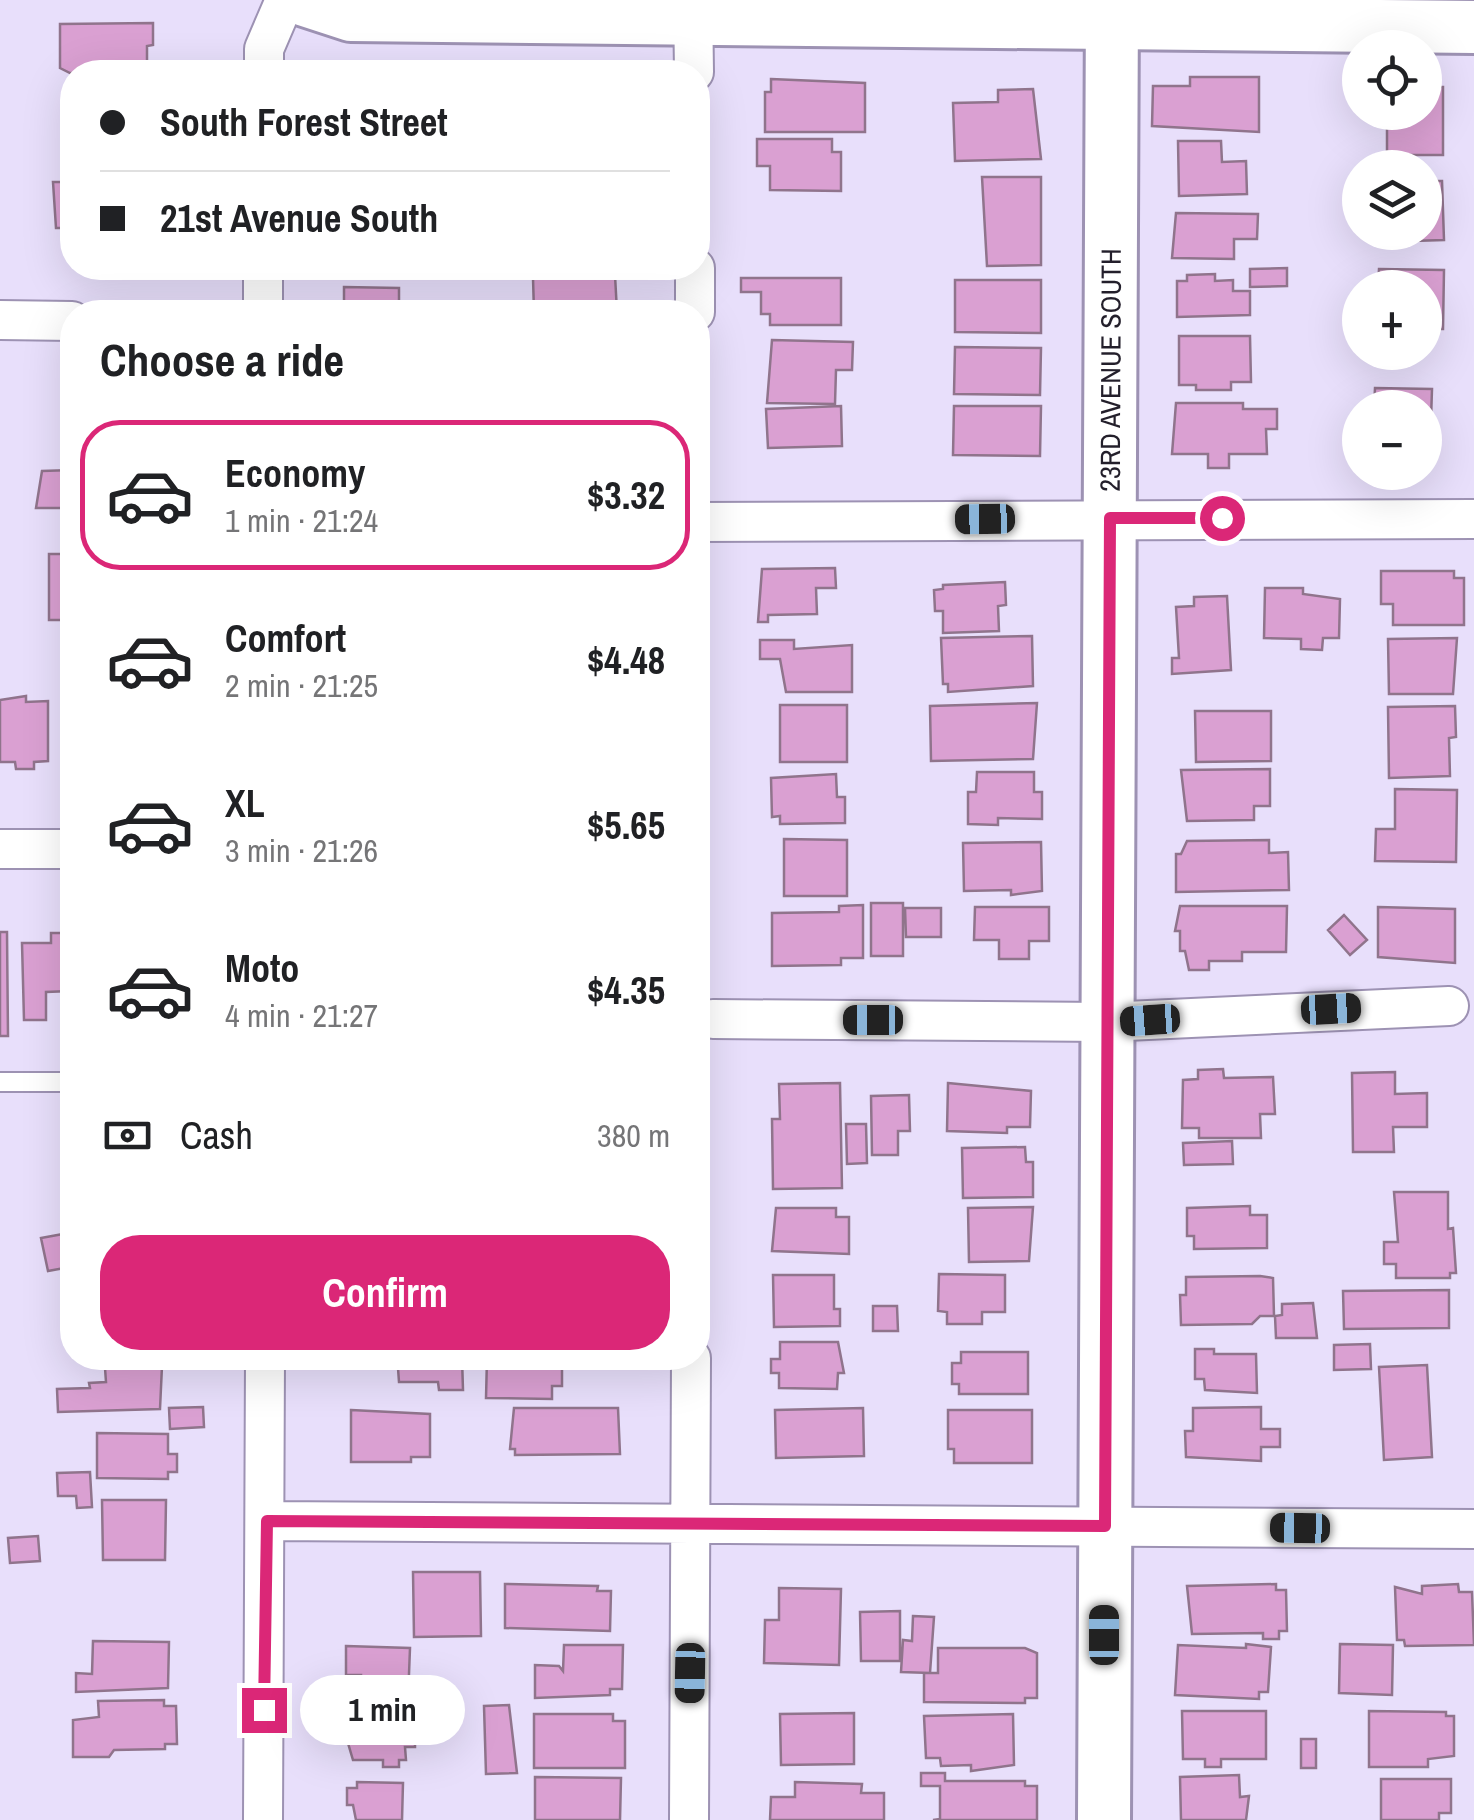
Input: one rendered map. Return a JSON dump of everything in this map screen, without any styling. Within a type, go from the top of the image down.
[{"type":"street","points":[[264,60],[264,49],[284,0]]},
{"type":"street","points":[[305,0],[351,15],[693,10],[1111,12],[1474,27]]},
{"type":"street","points":[[693,10],[694,60]]},
{"type":"street","name":"23RD AVENUE SOUTH","points":[[1104,1820],[1111,12]]},
{"type":"street","points":[[0,320],[60,321]]},
{"type":"street","points":[[710,522],[1474,519]]},
{"type":"street","points":[[0,848],[60,849]]},
{"type":"street","points":[[710,1020],[1105,1022],[1448,1006]]},
{"type":"street","points":[[263,1820],[265,1370]]},
{"type":"street","points":[[689,1820],[691,1370]]},
{"type":"street","points":[[267,1521],[1474,1530]]},
{"type":"lane","points":[[0,1082],[60,1082]]},
{"type":"building","points":[[153,23],[153,45],[147,46],[147,60],[60,60],[60,24]]},
{"type":"building","points":[[1190,77],[1259,77],[1259,132],[1152,126],[1153,86],[1190,86]]},
{"type":"building","points":[[771,79],[865,83],[865,132],[765,132],[765,92],[771,92]]},
{"type":"building","points":[[1443,87],[1443,155],[1442,150],[1387,150],[1387,130],[1442,130]]},
{"type":"building","points":[[1033,89],[1041,159],[955,161],[953,103],[998,102],[998,90]]},
{"type":"building","points":[[757,139],[832,139],[832,152],[841,152],[841,191],[770,190],[770,166],[757,166]]},
{"type":"building","points":[[1178,141],[1221,141],[1222,162],[1246,161],[1247,194],[1179,196]]},
{"type":"building","points":[[982,177],[1041,177],[1041,265],[987,266]]},
{"type":"building","points":[[53,182],[60,182],[60,228],[56,228]]},
{"type":"building","points":[[1176,213],[1258,214],[1257,239],[1234,239],[1234,259],[1172,258]]},
{"type":"building","points":[[1287,268],[1287,286],[1250,287],[1250,269]]},
{"type":"building","points":[[1379,269],[1444,270],[1443,329],[1442,270]]},
{"type":"building","points":[[1215,274],[1215,281],[1233,280],[1233,291],[1250,291],[1250,315],[1177,317],[1177,281],[1187,281],[1187,275]]},
{"type":"building","points":[[741,278],[841,278],[841,325],[770,325],[770,314],[761,314],[761,292],[741,292]]},
{"type":"building","points":[[533,280],[615,280],[616,300],[534,300]]},
{"type":"building","points":[[955,280],[1041,280],[1041,333],[955,332]]},
{"type":"building","points":[[344,287],[399,288],[399,300],[344,300]]},
{"type":"building","points":[[1179,336],[1250,336],[1251,382],[1231,382],[1231,390],[1196,390],[1196,385],[1179,385]]},
{"type":"building","points":[[772,340],[853,342],[852,370],[836,370],[835,404],[767,403]]},
{"type":"building","points":[[955,347],[1041,348],[1040,395],[954,394]]},
{"type":"building","points":[[1375,388],[1432,389],[1432,390]]},
{"type":"building","points":[[1176,403],[1243,403],[1243,409],[1277,409],[1277,429],[1266,429],[1267,454],[1229,454],[1229,468],[1208,468],[1208,454],[1172,454]]},
{"type":"building","points":[[841,406],[842,446],[768,448],[766,409]]},
{"type":"building","points":[[954,406],[1041,406],[1040,456],[953,455]]},
{"type":"building","points":[[60,470],[60,508],[36,508],[42,471]]},
{"type":"building","points":[[49,554],[60,554],[60,620],[49,620]]},
{"type":"building","points":[[835,568],[836,588],[816,588],[817,614],[768,615],[768,622],[758,622],[762,569]]},
{"type":"building","points":[[1381,571],[1454,571],[1454,578],[1464,578],[1464,625],[1393,625],[1393,604],[1381,604]]},
{"type":"building","points":[[1005,582],[1006,605],[998,606],[999,631],[943,633],[943,611],[935,611],[934,590],[943,589],[943,585]]},
{"type":"building","points":[[1265,588],[1303,588],[1303,594],[1340,599],[1339,638],[1323,638],[1322,650],[1301,649],[1301,639],[1264,638]]},
{"type":"building","points":[[1227,596],[1231,670],[1172,674],[1172,658],[1179,658],[1176,607],[1194,606],[1194,597]]},
{"type":"building","points":[[1032,636],[1033,686],[948,692],[948,684],[943,684],[941,638]]},
{"type":"building","points":[[1457,638],[1453,694],[1389,694],[1388,639]]},
{"type":"building","points":[[760,640],[794,640],[794,649],[852,645],[852,692],[786,692],[780,659],[760,659]]},
{"type":"building","points":[[26,696],[26,702],[48,701],[48,761],[34,762],[34,769],[16,769],[15,762],[0,762],[0,700]]},
{"type":"building","points":[[1037,703],[1033,759],[931,761],[930,706]]},
{"type":"building","points":[[780,705],[847,705],[847,762],[780,762]]},
{"type":"building","points":[[1455,706],[1456,737],[1449,738],[1450,776],[1389,778],[1388,707]]},
{"type":"building","points":[[1195,711],[1271,711],[1271,761],[1196,762]]},
{"type":"building","points":[[1270,769],[1270,806],[1254,806],[1254,820],[1187,821],[1181,770]]},
{"type":"building","points":[[977,772],[1034,772],[1034,792],[1042,792],[1042,819],[998,818],[998,825],[968,824],[968,792],[976,792]]},
{"type":"building","points":[[836,774],[837,797],[845,797],[845,823],[780,824],[780,816],[772,817],[771,778]]},
{"type":"building","points":[[1395,789],[1457,790],[1456,862],[1375,861],[1376,829],[1395,829]]},
{"type":"building","points":[[784,839],[847,840],[847,896],[784,896]]},
{"type":"building","points":[[1269,840],[1269,853],[1288,852],[1289,890],[1176,892],[1176,854],[1181,854],[1187,841]]},
{"type":"building","points":[[1041,842],[1042,891],[1011,895],[1011,890],[964,891],[963,843]]},
{"type":"building","points":[[871,903],[903,903],[903,956],[871,956]]},
{"type":"building","points":[[863,905],[863,958],[841,958],[841,965],[772,966],[772,913],[839,912],[839,906]]},
{"type":"building","points":[[1180,906],[1287,906],[1286,952],[1242,952],[1242,961],[1209,961],[1209,970],[1189,970],[1185,951],[1180,951],[1180,931],[1175,931]]},
{"type":"building","points":[[975,907],[1049,907],[1049,941],[1029,941],[1029,959],[999,959],[999,940],[974,940]]},
{"type":"building","points":[[1378,907],[1455,909],[1455,963],[1378,957]]},
{"type":"building","points":[[905,908],[941,908],[941,937],[906,937]]},
{"type":"building","points":[[1344,915],[1367,940],[1350,955],[1328,930]]},
{"type":"building","points":[[0,932],[7,932],[8,1036],[0,1036]]},
{"type":"building","points":[[51,933],[60,933],[60,991],[46,992],[46,1020],[24,1020],[22,943],[51,943]]},
{"type":"building","points":[[1223,1069],[1224,1078],[1273,1077],[1275,1114],[1260,1114],[1261,1138],[1199,1138],[1199,1128],[1182,1128],[1183,1080],[1198,1079],[1198,1070]]},
{"type":"building","points":[[1395,1072],[1395,1094],[1427,1093],[1427,1127],[1393,1127],[1394,1152],[1353,1152],[1352,1073]]},
{"type":"building","points":[[840,1083],[842,1188],[773,1189],[772,1119],[780,1119],[779,1084]]},
{"type":"building","points":[[948,1083],[1031,1091],[1030,1127],[1007,1127],[1007,1133],[947,1131]]},
{"type":"building","points":[[909,1095],[910,1131],[898,1131],[898,1155],[872,1155],[871,1096]]},
{"type":"building","points":[[846,1124],[866,1124],[867,1163],[847,1164]]},
{"type":"building","points":[[1232,1141],[1233,1164],[1184,1165],[1183,1143]]},
{"type":"building","points":[[1025,1147],[1026,1162],[1033,1162],[1033,1197],[963,1198],[962,1148]]},
{"type":"building","points":[[1394,1192],[1448,1192],[1448,1229],[1453,1228],[1456,1273],[1450,1273],[1450,1278],[1396,1278],[1396,1264],[1384,1264],[1384,1242],[1398,1242]]},
{"type":"building","points":[[1250,1206],[1250,1215],[1267,1215],[1267,1248],[1194,1249],[1194,1236],[1187,1236],[1187,1208]]},
{"type":"building","points":[[1033,1207],[1029,1261],[969,1262],[968,1208]]},
{"type":"building","points":[[776,1208],[836,1208],[836,1217],[849,1217],[849,1254],[772,1251]]},
{"type":"building","points":[[60,1235],[60,1269],[48,1271],[41,1238]]},
{"type":"building","points":[[939,1274],[1005,1275],[1005,1312],[982,1312],[982,1324],[947,1324],[947,1312],[938,1311]]},
{"type":"building","points":[[773,1275],[834,1275],[834,1309],[840,1309],[840,1326],[774,1327]]},
{"type":"building","points":[[1186,1277],[1273,1278],[1274,1316],[1260,1316],[1252,1324],[1181,1325],[1180,1295],[1186,1295]]},
{"type":"building","points":[[1449,1290],[1449,1328],[1344,1329],[1343,1291]]},
{"type":"building","points":[[1313,1303],[1317,1338],[1276,1338],[1275,1316],[1282,1315],[1282,1304]]},
{"type":"building","points":[[873,1306],[897,1306],[898,1331],[873,1331]]},
{"type":"building","points":[[780,1342],[838,1342],[844,1373],[838,1373],[837,1389],[779,1388],[779,1373],[771,1373],[771,1359],[780,1359]]},
{"type":"building","points":[[1370,1344],[1371,1369],[1334,1370],[1334,1345]]},
{"type":"building","points":[[1195,1349],[1214,1349],[1214,1354],[1256,1354],[1257,1393],[1205,1390],[1204,1379],[1195,1379]]},
{"type":"building","points":[[961,1352],[1028,1352],[1028,1394],[959,1394],[959,1384],[952,1384],[952,1363],[961,1363]]},
{"type":"building","points":[[1427,1365],[1432,1457],[1384,1460],[1379,1367]]},
{"type":"building","points":[[105,1370],[162,1370],[160,1409],[58,1412],[57,1389],[90,1388],[89,1383],[106,1382]]},
{"type":"building","points":[[398,1370],[462,1370],[463,1390],[439,1390],[438,1382],[399,1382]]},
{"type":"building","points":[[487,1370],[562,1370],[562,1386],[552,1386],[552,1399],[486,1398]]},
{"type":"building","points":[[203,1407],[204,1427],[170,1429],[169,1408]]},
{"type":"building","points":[[1261,1407],[1261,1429],[1280,1429],[1280,1447],[1261,1447],[1261,1461],[1186,1457],[1185,1431],[1193,1431],[1193,1408]]},
{"type":"building","points":[[514,1408],[618,1408],[620,1454],[515,1455],[515,1449],[510,1449]]},
{"type":"building","points":[[863,1408],[864,1456],[776,1458],[775,1410]]},
{"type":"building","points":[[351,1410],[430,1414],[430,1457],[411,1457],[411,1462],[351,1462]]},
{"type":"building","points":[[948,1410],[1032,1410],[1032,1463],[954,1463],[954,1449],[948,1449]]},
{"type":"building","points":[[97,1433],[168,1434],[168,1454],[177,1454],[177,1472],[168,1472],[168,1479],[97,1478]]},
{"type":"building","points":[[90,1472],[92,1507],[77,1508],[76,1496],[58,1496],[57,1473]]},
{"type":"building","points":[[102,1500],[166,1500],[165,1560],[103,1560]]},
{"type":"building","points":[[38,1536],[40,1561],[10,1563],[8,1538]]},
{"type":"building","points":[[413,1572],[480,1572],[481,1636],[414,1637]]},
{"type":"building","points":[[505,1584],[598,1586],[597,1591],[611,1591],[610,1631],[505,1628]]},
{"type":"building","points":[[1276,1584],[1276,1590],[1286,1590],[1287,1631],[1279,1631],[1279,1639],[1263,1639],[1263,1633],[1192,1634],[1187,1586]]},
{"type":"building","points":[[1458,1584],[1459,1592],[1472,1592],[1474,1645],[1405,1646],[1404,1640],[1397,1640],[1395,1587],[1422,1594],[1422,1586]]},
{"type":"building","points":[[779,1588],[841,1589],[839,1665],[764,1663],[765,1620],[779,1620]]},
{"type":"building","points":[[900,1611],[900,1661],[861,1661],[860,1612]]},
{"type":"building","points":[[913,1616],[934,1617],[930,1673],[901,1672],[903,1640],[912,1641]]},
{"type":"building","points":[[93,1641],[169,1642],[168,1688],[76,1692],[76,1673],[92,1674]]},
{"type":"building","points":[[1246,1644],[1271,1647],[1268,1692],[1259,1692],[1259,1699],[1175,1695],[1178,1645],[1246,1648]]},
{"type":"building","points":[[1340,1644],[1393,1645],[1392,1695],[1339,1693]]},
{"type":"building","points":[[564,1645],[623,1645],[622,1689],[610,1689],[610,1695],[535,1698],[535,1665],[559,1666],[563,1671]]},
{"type":"building","points":[[346,1646],[410,1648],[408,1700],[360,1698],[361,1675],[346,1675]]},
{"type":"building","points":[[938,1648],[1025,1648],[1037,1653],[1037,1698],[1025,1698],[1025,1703],[924,1702],[924,1673],[938,1673]]},
{"type":"building","points":[[164,1700],[164,1706],[176,1706],[177,1744],[165,1744],[165,1749],[114,1750],[109,1757],[73,1757],[73,1720],[99,1717],[98,1701]]},
{"type":"building","points":[[509,1705],[517,1773],[486,1774],[484,1706]]},
{"type":"building","points":[[1182,1711],[1266,1711],[1266,1759],[1221,1759],[1221,1767],[1205,1767],[1205,1759],[1183,1759]]},
{"type":"building","points":[[1369,1711],[1446,1712],[1446,1716],[1454,1716],[1454,1756],[1428,1759],[1428,1767],[1369,1767]]},
{"type":"building","points":[[854,1713],[854,1764],[781,1765],[780,1714]]},
{"type":"building","points":[[534,1714],[613,1714],[613,1721],[625,1721],[625,1768],[534,1768]]},
{"type":"building","points":[[1013,1714],[1014,1765],[971,1771],[971,1765],[941,1766],[940,1758],[926,1758],[924,1716]]},
{"type":"building","points":[[353,1715],[405,1715],[405,1734],[415,1734],[415,1747],[405,1747],[406,1760],[399,1760],[399,1767],[383,1767],[383,1760],[353,1760],[345,1733],[354,1733]]},
{"type":"building","points":[[1301,1739],[1316,1739],[1316,1768],[1301,1768]]},
{"type":"building","points":[[921,1773],[945,1773],[945,1781],[1025,1781],[1025,1786],[1037,1786],[1037,1820],[933,1820],[940,1819],[940,1786],[921,1786]]},
{"type":"building","points":[[1239,1775],[1240,1797],[1249,1796],[1246,1820],[1181,1820],[1180,1777]]},
{"type":"building","points":[[535,1777],[621,1778],[620,1820],[535,1820]]},
{"type":"building","points":[[1381,1779],[1451,1779],[1451,1813],[1439,1813],[1439,1820],[1381,1820]]},
{"type":"building","points":[[357,1782],[403,1783],[402,1820],[356,1820],[353,1805],[347,1805],[347,1788],[357,1788]]},
{"type":"building","points":[[795,1782],[862,1784],[861,1793],[884,1793],[884,1820],[770,1820],[771,1797],[795,1797]]},
{"type":"route","points":[[264,1710],[267,1521],[692,1527],[1105,1526],[1110,518],[1222,518]]}]
